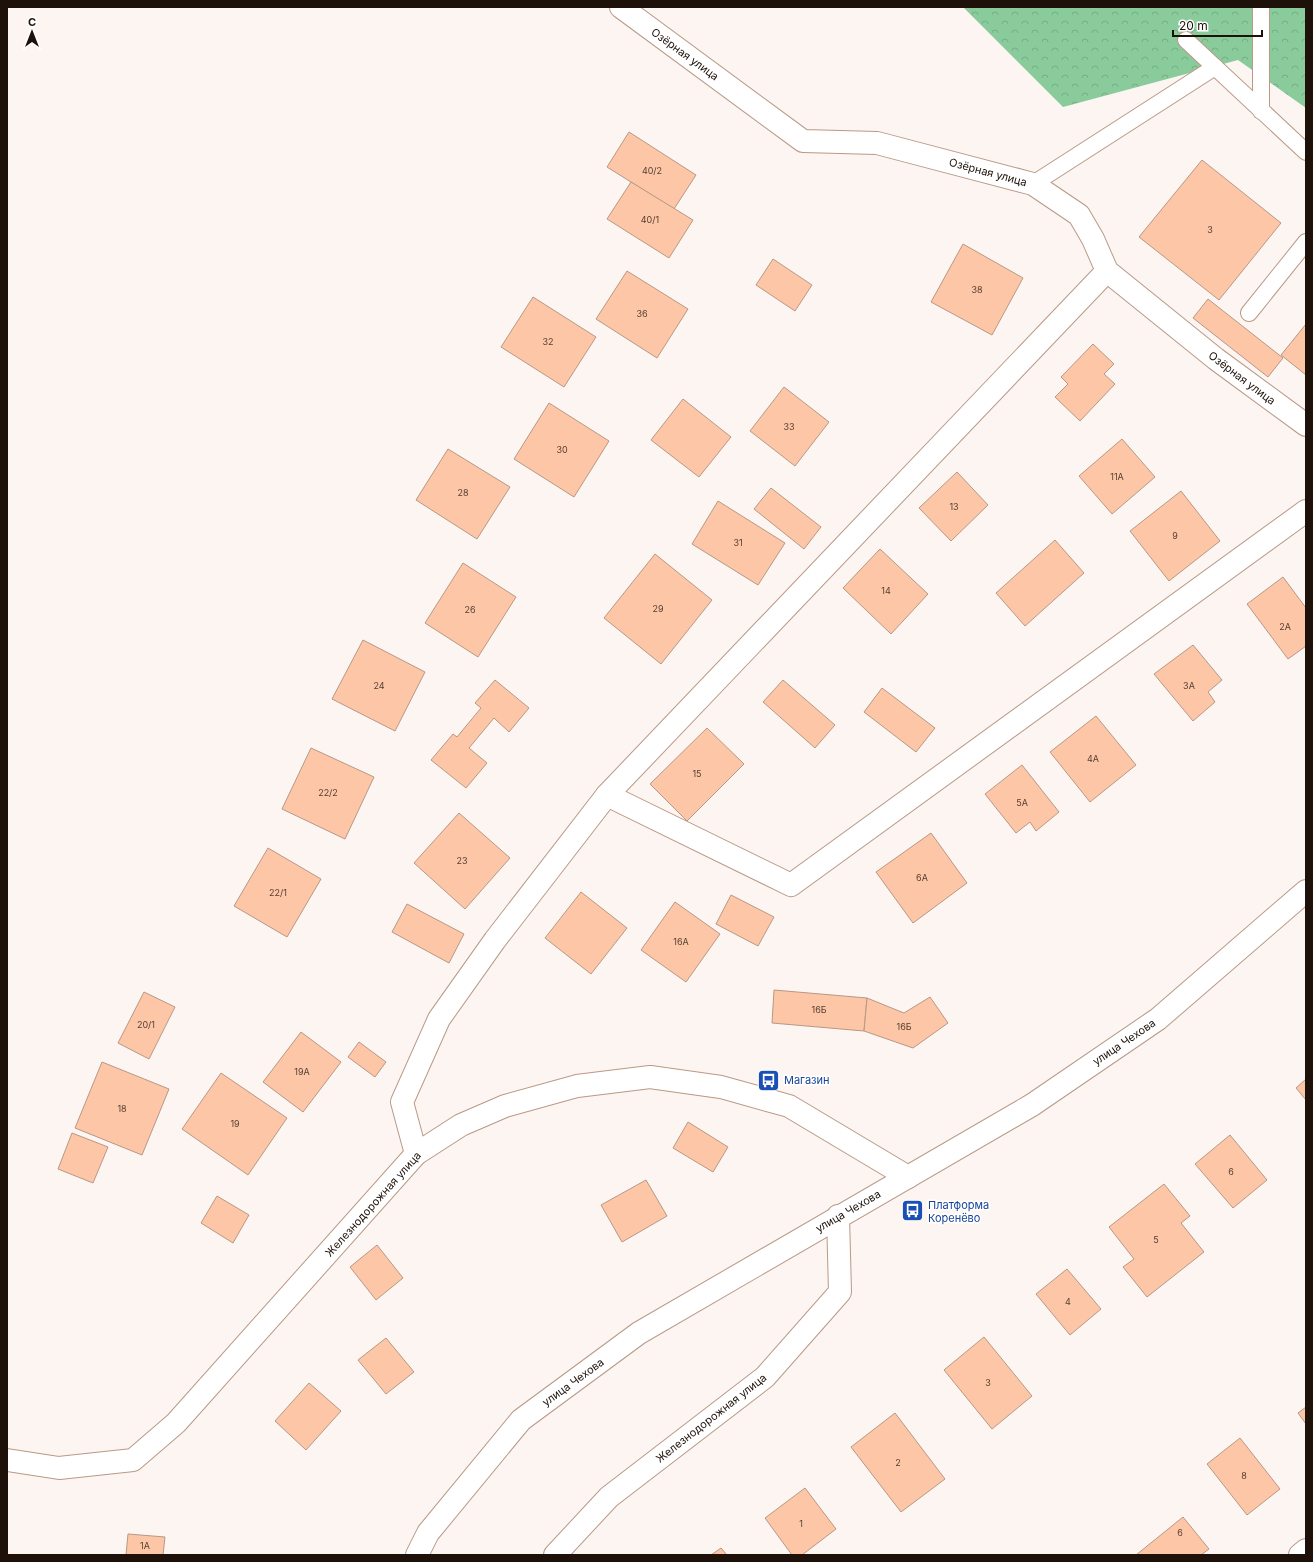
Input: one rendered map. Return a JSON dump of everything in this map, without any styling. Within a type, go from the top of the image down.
[{"type":"street","name":"Озёрная улица","points":[[621,7],[802,141],[877,143],[1033,184],[1079,215],[1093,239],[1107,271],[1216,359],[1306,425]]},
{"type":"street","points":[[416,1154],[402,1102],[439,1018],[495,940],[607,795],[1107,271]]},
{"type":"street","points":[[607,795],[791,885],[1306,511]]},
{"type":"street","name":"улица Чехова","points":[[417,1555],[428,1533],[521,1420],[639,1333],[838,1216],[1032,1105],[1158,1018],[1306,891]]},
{"type":"street","name":"Железнодорожная улица","points":[[7,1460],[59,1468],[133,1460],[176,1423],[416,1154],[461,1125],[505,1106],[577,1086],[650,1077],[721,1087],[789,1106],[908,1177]]},
{"type":"street","name":"Железнодорожная улица","points":[[555,1555],[610,1497],[765,1377],[840,1292],[838,1216]]},
{"type":"street","points":[[1300,1555],[1306,1550]]},
{"type":"lane","points":[[1261,7],[1261,110]]},
{"type":"lane","points":[[1186,40],[1306,152]]},
{"type":"lane","points":[[1033,184],[1215,67]]},
{"type":"lane","points":[[1249,313],[1306,242]]},
{"type":"green space","points":[[963,7],[1306,7],[1306,108],[1238,60],[1063,107]]},
{"type":"building","points":[[629,132],[696,175],[674,209],[607,167]]},
{"type":"building","points":[[1202,160],[1281,223],[1219,300],[1139,237]]},
{"type":"building","points":[[631,182],[693,220],[669,258],[607,219]]},
{"type":"building","points":[[963,244],[1023,278],[992,335],[931,302]]},
{"type":"building","points":[[773,259],[812,285],[795,311],[756,285]]},
{"type":"building","points":[[627,271],[688,309],[657,358],[596,319]]},
{"type":"building","points":[[533,297],[596,337],[564,387],[501,347]]},
{"type":"building","points":[[1208,299],[1283,358],[1268,377],[1193,318]]},
{"type":"building","points":[[1306,324],[1306,375],[1281,355]]},
{"type":"building","points":[[1093,344],[1114,364],[1104,374],[1115,384],[1080,421],[1055,397],[1068,384],[1061,377]]},
{"type":"building","points":[[784,387],[829,422],[795,466],[750,431]]},
{"type":"building","points":[[683,399],[731,437],[699,477],[651,440]]},
{"type":"building","points":[[549,403],[609,441],[574,497],[514,459]]},
{"type":"building","points":[[1122,439],[1155,477],[1112,514],[1079,476]]},
{"type":"building","points":[[448,449],[510,487],[477,539],[416,500]]},
{"type":"building","points":[[957,472],[988,505],[951,541],[919,508]]},
{"type":"building","points":[[771,488],[821,527],[804,549],[754,509]]},
{"type":"building","points":[[1181,491],[1220,541],[1169,581],[1130,531]]},
{"type":"building","points":[[718,501],[785,543],[758,585],[692,544]]},
{"type":"building","points":[[1055,540],[1084,573],[1025,626],[996,593]]},
{"type":"building","points":[[880,549],[928,594],[891,634],[843,588]]},
{"type":"building","points":[[655,554],[712,600],[661,664],[604,618]]},
{"type":"building","points":[[463,563],[516,597],[478,657],[425,623]]},
{"type":"building","points":[[1283,577],[1306,608],[1306,646],[1288,659],[1247,604]]},
{"type":"building","points":[[363,640],[425,672],[395,731],[332,699]]},
{"type":"building","points":[[1193,645],[1222,680],[1208,692],[1215,702],[1193,721],[1154,674]]},
{"type":"building","points":[[495,680],[529,708],[509,732],[494,718],[469,748],[487,763],[466,788],[431,760],[453,734],[457,737],[481,708],[475,703]]},
{"type":"building","points":[[783,680],[835,725],[815,748],[763,702]]},
{"type":"building","points":[[882,688],[935,728],[916,752],[864,712]]},
{"type":"building","points":[[1096,716],[1136,765],[1090,802],[1050,752]]},
{"type":"building","points":[[707,728],[744,764],[687,821],[650,784]]},
{"type":"building","points":[[311,748],[374,777],[345,839],[282,809]]},
{"type":"building","points":[[1022,765],[1059,812],[1036,831],[1030,822],[1016,833],[985,794]]},
{"type":"building","points":[[459,813],[510,858],[465,909],[414,863]]},
{"type":"building","points":[[931,833],[967,883],[913,923],[876,872]]},
{"type":"building","points":[[268,848],[321,879],[287,937],[234,906]]},
{"type":"building","points":[[581,892],[627,928],[591,974],[545,938]]},
{"type":"building","points":[[731,895],[774,917],[758,946],[716,924]]},
{"type":"building","points":[[675,902],[720,934],[686,982],[641,950]]},
{"type":"building","points":[[407,904],[464,934],[449,963],[392,932]]},
{"type":"building","points":[[774,990],[867,998],[864,1031],[772,1023]]},
{"type":"building","points":[[144,992],[175,1007],[149,1059],[118,1043]]},
{"type":"building","points":[[930,997],[948,1023],[913,1048],[864,1031],[867,998],[904,1013]]},
{"type":"building","points":[[301,1032],[341,1062],[303,1112],[263,1082]]},
{"type":"building","points":[[359,1042],[386,1062],[375,1077],[348,1057]]},
{"type":"building","points":[[102,1062],[169,1089],[142,1155],[75,1128]]},
{"type":"building","points":[[221,1073],[287,1118],[248,1175],[182,1129]]},
{"type":"building","points":[[1306,1079],[1306,1100],[1296,1088]]},
{"type":"building","points":[[688,1122],[728,1147],[713,1172],[673,1148]]},
{"type":"building","points":[[72,1133],[108,1147],[93,1183],[58,1169]]},
{"type":"building","points":[[1230,1135],[1267,1180],[1233,1208],[1195,1164]]},
{"type":"building","points":[[646,1180],[667,1216],[622,1242],[601,1205]]},
{"type":"building","points":[[1164,1184],[1190,1216],[1181,1223],[1204,1252],[1147,1297],[1123,1267],[1134,1259],[1109,1227]]},
{"type":"building","points":[[217,1196],[249,1215],[233,1243],[201,1223]]},
{"type":"building","points":[[377,1245],[403,1278],[376,1300],[350,1267]]},
{"type":"building","points":[[1067,1269],[1101,1309],[1070,1335],[1036,1294]]},
{"type":"building","points":[[984,1337],[1032,1396],[992,1429],[944,1370]]},
{"type":"building","points":[[386,1338],[414,1372],[386,1394],[358,1360]]},
{"type":"building","points":[[309,1383],[341,1411],[306,1450],[275,1421]]},
{"type":"building","points":[[1306,1407],[1306,1424],[1298,1413]]},
{"type":"building","points":[[895,1413],[945,1479],[901,1512],[851,1447]]},
{"type":"building","points":[[1240,1438],[1280,1489],[1247,1515],[1207,1464]]},
{"type":"building","points":[[805,1488],[836,1529],[802,1555],[792,1555],[765,1518]]},
{"type":"building","points":[[1183,1517],[1209,1549],[1201,1555],[1136,1555]]},
{"type":"building","points":[[128,1534],[165,1537],[163,1555],[126,1555]]},
{"type":"building","points":[[721,1548],[727,1555],[711,1555]]},
{"type":"place","name":"Магазин","points":[[769,1080]]},
{"type":"place","name":"Платформа Коренёво","points":[[912,1211]]}]
